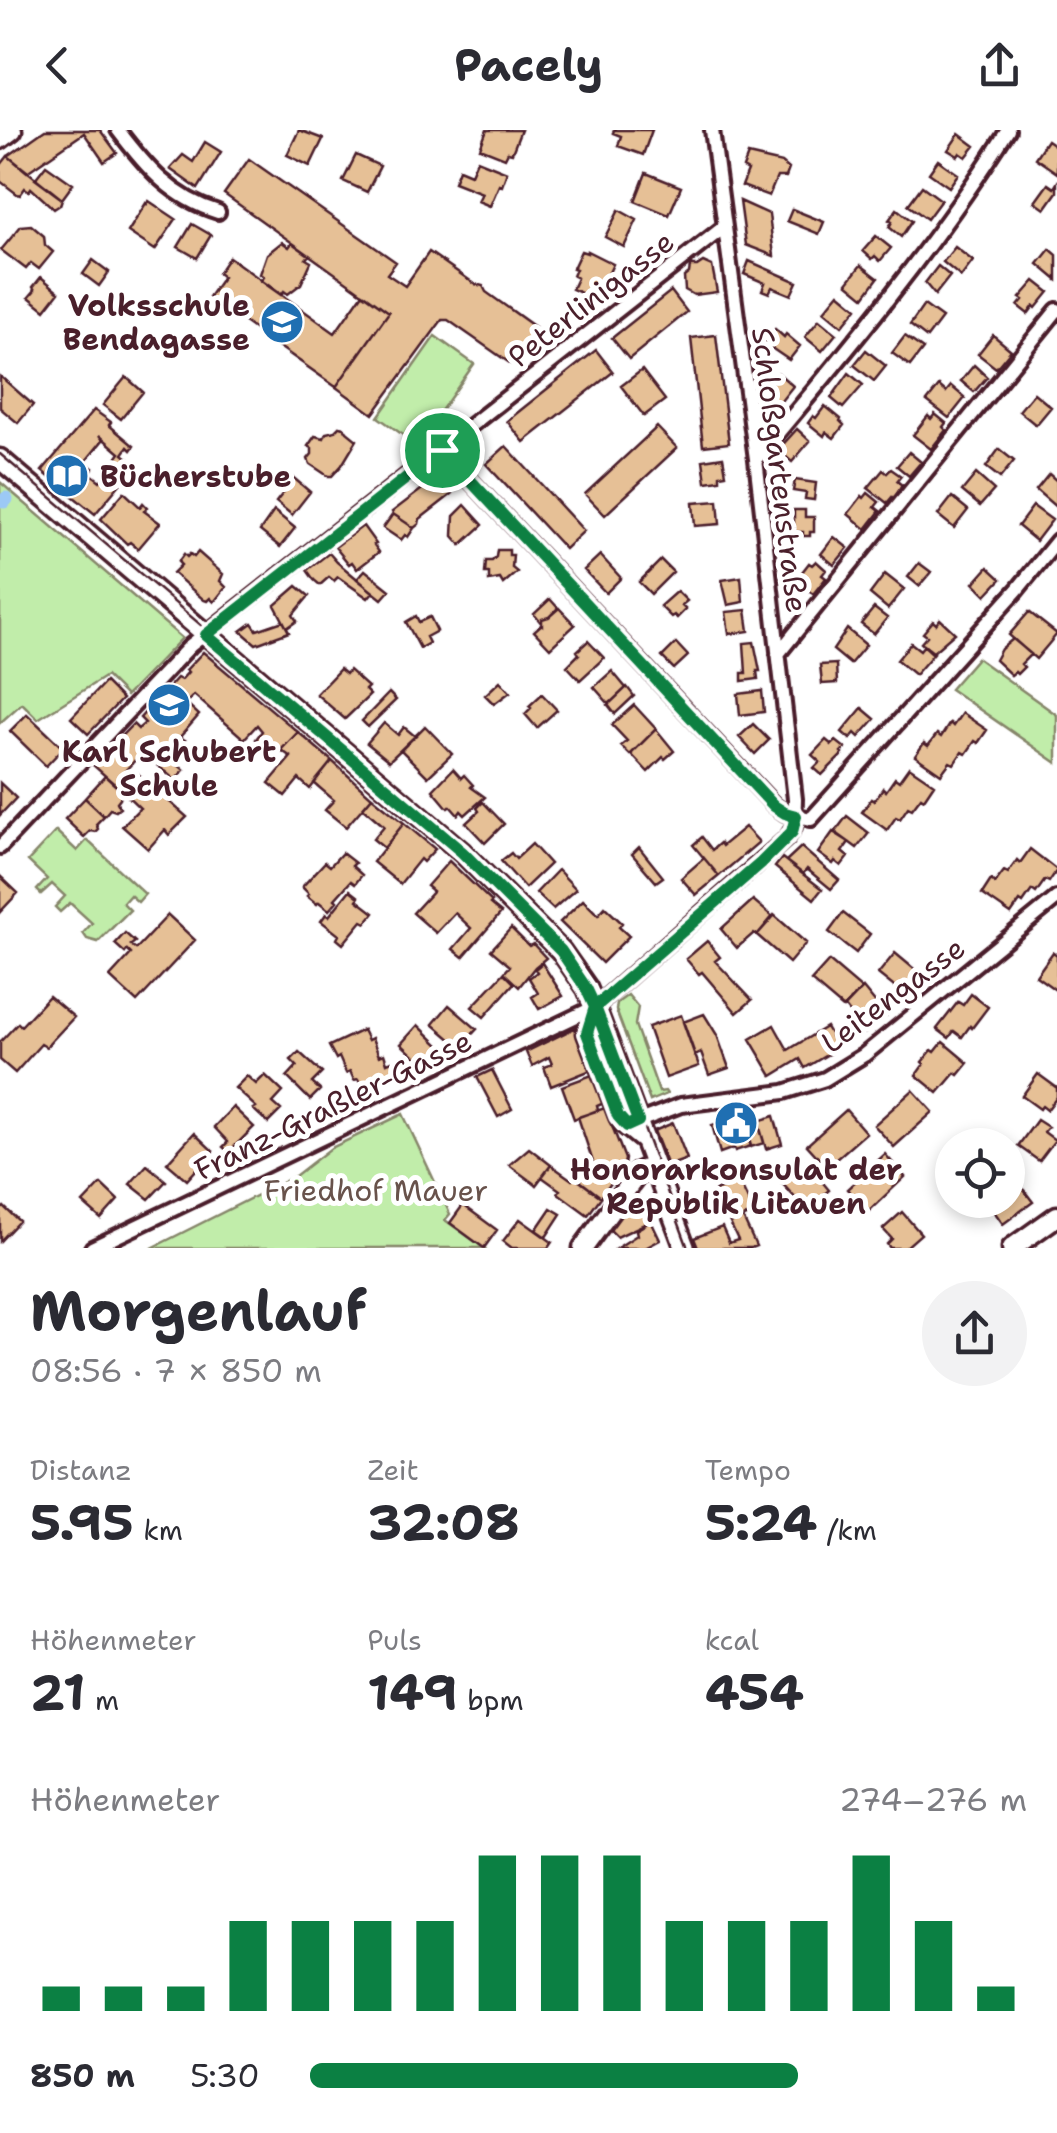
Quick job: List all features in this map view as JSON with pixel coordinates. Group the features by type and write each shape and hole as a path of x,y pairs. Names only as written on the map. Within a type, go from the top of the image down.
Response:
{"main road":[{"path":"0,139 12,130"},
{"path":"0,459 462,852 561,951 595,1007 632,1124 644,1140 685,1248"},
{"path":"582,1248 639,1172 654,1164"},
{"path":"1012,1248 1057,1216"}],"street":[{"path":"118,130 143,164 162,181 202,207 218,212"},
{"name":"Schloßgartenstraße","path":"712,130 756,459 796,816"},
{"path":"756,459 894,290 1008,130"},
{"name":"Peterlinigasse","path":"0,847 191,645 724,227"},
{"path":"778,654 1057,310"},
{"path":"442,450 774,806 811,819 1017,590 1057,540"},
{"name":"Franz-Graßler-Gasse","path":"92,1248 595,1007 761,863 792,832 796,816"},
{"name":"Leitengasse","path":"632,1124 681,1105 784,1092 825,1078 870,1050 1057,898"}],"green space":[{"path":"435,336 474,364 417,445 378,417"},
{"path":"0,482 182,638 126,696 106,676 38,719 22,703 0,723"},
{"path":"977,658 1057,715 1057,763 950,689"},
{"path":"56,831 77,851 87,840 145,894 138,902 130,895 123,903 130,910 98,942 87,939 83,933 92,923 70,903 60,912 55,907 65,896 52,884 41,894 37,890 47,879 28,861"},
{"path":"628,995 638,1007 635,1025 659,1092 667,1094 650,1101 616,1010 617,1003"},
{"name":"Friedhof Mauer","path":"403,1114 450,1214 445,1220 484,1248 152,1248 295,1176 331,1148"}],"building":[{"path":"45,130 100,130 117,153 104,162 84,133 27,172 8,156"},
{"path":"299,130 323,139 310,166 287,155"},
{"path":"487,130 521,130 512,153 508,152 505,158 480,148"},
{"path":"614,130 652,130 643,155 618,146 621,136"},
{"path":"959,134 975,146 966,157 948,150"},
{"path":"1047,140 1057,147 1057,173 1035,158"},
{"path":"205,142 221,152 198,189 170,169 183,155 193,162"},
{"path":"356,155 380,166 367,192 343,181"},
{"path":"748,155 782,163 789,169 786,177 777,177 769,196 742,186 748,171 743,168"},
{"path":"8,156 62,199 60,205 54,209 31,188 25,188 20,195 0,181 0,166"},
{"path":"249,159 396,262 387,274 405,286 429,252 483,286 546,335 511,364 448,320 442,320 373,414 336,387 389,312 224,194"},
{"path":"477,160 507,172 490,206 478,201 482,193 454,182 459,169 471,174"},
{"path":"938,160 958,174 949,187 929,173"},
{"path":"46,165 73,184 62,199 35,179"},
{"path":"646,173 681,187 669,215 635,201"},
{"path":"1057,183 1057,192 1045,209 1035,202 1048,184 1054,188"},
{"path":"922,186 941,200 927,219 908,205"},
{"path":"149,201 176,219 155,250 128,232"},
{"path":"740,201 769,214 774,256 746,245"},
{"path":"792,209 824,222 819,234 787,221"},
{"path":"897,209 912,221 901,237 889,227"},
{"path":"619,210 637,220 624,247 605,237"},
{"path":"192,224 211,235 197,258 178,247"},
{"path":"31,225 44,236 45,245 53,252 39,269 31,263 26,269 1,250 21,226"},
{"path":"876,236 891,248 880,261 863,251"},
{"path":"282,242 289,247 292,243 309,255 306,259 311,262 301,284 281,295 261,281 264,277 260,274 267,254"},
{"path":"955,247 973,261 961,277 943,262"},
{"path":"1050,249 1057,255 1057,280 1038,264"},
{"path":"581,251 613,264 596,300 572,289 577,278 573,268"},
{"name":"Volksschule Bendagasse","path":"229,257 335,333 363,293 389,312 336,387 209,297 223,277 218,273"},
{"path":"93,260 109,272 99,286 83,274"},
{"path":"749,261 797,282 791,295 772,287 769,293 762,290 765,283 744,274"},
{"path":"703,262 712,266 717,292 694,295 685,290 684,277 690,266"},
{"path":"861,265 878,278 864,297 847,283"},
{"path":"938,266 950,276 935,295 925,283"},
{"path":"41,277 59,292 45,310 29,297"},
{"path":"1035,281 1049,292 1028,314 1018,306"},
{"path":"671,291 687,312 629,359 612,338"},
{"path":"839,293 857,308 842,326 824,311"},
{"path":"924,305 942,318 927,338 910,325"},
{"path":"819,320 836,334 822,351 805,337"},
{"path":"775,329 800,346 789,360 764,343"},
{"path":"716,335 729,443 703,446 691,338"},
{"path":"993,335 1011,350 996,368 978,354"},
{"path":"905,336 923,349 910,366 892,353"},
{"path":"596,350 613,372 524,442 507,421"},
{"path":"866,350 886,366 874,381 854,365"},
{"path":"974,365 987,377 974,392 961,381"},
{"path":"642,370 665,400 644,416 621,386"},
{"path":"778,373 793,386 777,406 762,394"},
{"path":"849,373 863,385 843,408 831,398"},
{"path":"0,376 33,405 18,423 0,408"},
{"path":"126,377 143,392 121,419 103,405"},
{"path":"939,386 946,392 951,386 965,398 949,418 927,401"},
{"path":"1034,393 1051,407 1036,425 1019,411"},
{"path":"825,406 844,425 834,438 826,432 824,436 808,423"},
{"path":"94,410 134,446 123,454 136,465 95,514 42,471","holes":["99,435 120,453 100,481 85,462 103,440"]},
{"path":"935,414 946,423 946,430 931,449 913,435 928,416 931,419"},
{"path":"340,426 357,440 342,465 328,476 310,464 312,448 308,446 315,436 324,438"},
{"path":"657,427 677,448 605,515 585,494"},
{"path":"797,429 810,441 792,462 778,450"},
{"path":"506,446 584,531 565,549 486,464"},
{"path":"999,449 1014,461 1000,478 986,467"},
{"path":"909,452 921,462 909,476 897,466"},
{"path":"723,457 726,474 720,475 720,480 706,482 703,460"},
{"path":"891,469 901,476 897,481 902,485 887,503 868,488 883,470 887,473"},
{"path":"289,474 310,492 292,515 276,502 287,488 282,483"},
{"path":"976,474 994,490 980,506 962,491"},
{"path":"1049,474 1057,481 1057,508 1036,490"},
{"path":"438,477 452,494 420,519 419,524 414,528 393,514 392,512"},
{"path":"795,480 816,483 814,500 805,499 806,493 793,491"},
{"path":"124,492 140,507 143,503 147,507 144,511 160,523 138,549 130,542 127,544 101,519"},
{"path":"868,493 879,502 875,507 880,511 866,529 848,514"},
{"path":"952,497 968,510 954,528 938,515"},
{"path":"718,501 720,524 695,526 693,503"},
{"path":"465,505 483,525 461,545 453,536 454,516"},
{"path":"1033,506 1052,520 1036,541 1018,526"},
{"path":"794,510 805,510 805,517 814,517 814,532 810,536 794,532"},
{"path":"274,511 295,528 280,547 260,531"},
{"path":"393,514 414,528 408,537 405,535 401,540 383,528"},
{"path":"363,526 379,552 357,569 335,547"},
{"path":"834,537 848,548 834,565 821,554"},
{"path":"497,550 509,550 509,555 513,555 512,568 517,572 503,584 500,579 489,581 489,573 485,573 486,561 496,557"},
{"path":"198,552 223,574 220,581 226,587 214,602 210,598 204,600 173,573 184,554 194,557"},
{"path":"329,553 373,592 368,598 338,577 334,581 329,577 320,585 314,580 307,570"},
{"path":"600,555 621,578 606,593 584,570"},
{"path":"661,560 673,572 651,594 639,582"},
{"path":"816,561 826,570 822,575 826,578 813,594 795,581 809,563"},
{"path":"919,563 931,572 919,586 908,577"},
{"path":"988,567 1001,579 986,595 974,583"},
{"path":"365,570 390,590 382,599 357,579"},
{"path":"885,574 904,589 888,609 870,594"},
{"path":"741,577 743,602 728,605 722,580"},
{"path":"297,586 309,596 293,615 297,621 287,628 275,605"},
{"path":"677,591 687,601 682,605 686,609 677,618 660,606"},
{"path":"550,599 558,608 542,619 542,624 534,614"},
{"path":"559,608 575,625 550,648 534,631 542,619"},
{"path":"874,608 887,618 874,634 861,624"},
{"path":"746,610 749,631 729,634 726,612"},
{"path":"1029,612 1057,634 1036,659 1009,635"},
{"path":"416,616 419,622 430,617 437,631 426,637 429,643 420,648 406,622"},
{"path":"940,619 955,633 932,653 921,643 927,636 923,633"},
{"path":"283,621 289,632 256,644 241,631 252,623 257,630"},
{"path":"847,629 866,645 850,664 833,650"},
{"path":"1013,639 1031,654 1021,664 1024,667 1011,675 995,660"},
{"path":"588,641 604,658 580,680 567,666"},
{"path":"754,642 758,679 742,681 742,673 746,673 744,643"},
{"path":"676,643 688,656 674,669 662,657"},
{"path":"911,643 920,650 924,645 934,653 915,675 897,660"},
{"name":"Karl Schubert Schule","path":"203,652 298,732 275,756 256,739 262,731 257,725 244,739 194,695 186,703 199,715 180,737 185,740 179,747 175,743 166,753 162,750 148,763 140,755 123,773 130,780 120,789 93,765 133,724 138,729 145,723 140,718 157,699 160,702 177,678 181,680"},
{"path":"836,664 837,683 822,684 820,665"},
{"path":"340,669 346,674 349,670 368,687 365,690 370,695 345,719 316,694"},
{"path":"612,671 626,688 609,704 594,687"},
{"path":"500,681 510,692 494,704 485,695"},
{"path":"105,682 122,699 88,734 71,718"},
{"path":"627,687 634,696 615,714 608,705"},
{"path":"762,691 764,712 740,715 738,694"},
{"path":"389,693 396,700 368,727 362,721"},
{"path":"542,694 557,710 537,728 525,714"},
{"path":"634,705 656,729 630,755 621,746 627,741 612,725"},
{"path":"862,708 875,719 859,737 855,733 850,739 842,732"},
{"path":"962,713 987,730 978,743 975,741 966,754 962,752 941,774 915,756 924,743 928,746 937,734 941,737"},
{"path":"27,714 63,748 46,766 10,731"},
{"path":"384,723 398,735 404,727 415,736 389,761 367,743"},
{"path":"753,724 769,740 755,754 739,737"},
{"path":"425,726 452,754 428,777 401,750"},
{"path":"656,729 674,751 648,772 631,754"},
{"path":"298,732 332,761 310,789 299,779 285,796 269,783 291,757 281,750"},
{"path":"826,740 845,748 822,775 814,768 820,762 812,755"},
{"path":"162,750 184,770 175,780 151,760"},
{"path":"332,761 372,797 346,827 325,810 334,800 314,783"},
{"path":"909,767 934,784 924,799 921,797 912,809 908,807 900,819 896,817 887,830 862,812 883,788 886,791 895,778 899,781"},
{"path":"453,769 485,797 465,815 448,808 433,790"},
{"path":"137,773 187,817 169,835 165,830 148,849 122,826 140,808 120,789"},
{"path":"105,776 124,793 117,802 120,808 110,809 104,816 85,798"},
{"path":"0,783 16,798 0,815"},
{"path":"372,797 404,823 384,848 373,839 384,826 363,808"},
{"path":"85,798 104,816 96,824 98,829 84,837 65,819"},
{"path":"483,802 504,824 485,843 466,823"},
{"path":"847,816 869,833 857,848 835,832"},
{"path":"404,823 435,849 423,862 420,859 400,884 373,862"},
{"path":"745,827 759,842 719,876 693,845 702,837 712,850"},
{"path":"833,832 849,842 842,852 848,857 841,866 818,853"},
{"path":"532,844 550,864 525,888 501,861 511,853 516,859"},
{"path":"639,847 663,877 656,882 632,854"},
{"path":"801,847 839,880 831,889 807,869 803,874 786,861"},
{"path":"1030,849 1057,870 1036,893 1032,890 1023,903 1020,901 1011,914 982,894 991,880 995,883 1004,871 1008,873"},
{"path":"342,853 362,875 355,884 351,881 329,910 307,896 302,887 325,862 330,866"},
{"path":"704,858 719,876 696,895 681,878"},
{"path":"782,858 822,889 814,899 775,867"},
{"path":"449,861 501,913 463,957 453,949 471,928 455,913 436,933 413,913 433,891 427,886"},
{"path":"558,870 576,889 553,909 536,893"},
{"path":"0,876 18,893 0,912"},
{"path":"350,890 374,913 343,944 337,939 339,935 321,921"},
{"path":"583,900 598,915 605,907 629,936 602,963 560,922"},
{"path":"753,900 773,917 757,935 754,933 737,948 721,929"},
{"path":"843,913 870,934 856,953 829,932"},
{"path":"168,915 195,940 137,1002 110,977 131,954 115,944 125,933 135,942 131,945 136,949"},
{"path":"774,915 806,943 789,963 757,935"},
{"path":"511,928 546,958 519,987 504,973 510,966 491,950"},
{"path":"707,941 720,957 715,961 752,1000 737,1013 686,959"},
{"path":"1053,952 1057,955 1057,991 1036,976"},
{"path":"895,953 919,973 908,987 903,984 898,990 878,974"},
{"path":"829,961 862,989 843,1008 811,981"},
{"path":"542,963 563,996 539,1009 532,997 538,993 529,978"},
{"path":"504,973 514,983 484,1017 472,1007"},
{"path":"863,988 886,1016 865,1033 845,1007"},
{"path":"971,994 988,1007 962,1037 954,1031 949,1038 937,1029 958,1002 963,1005"},
{"path":"49,996 74,1017 46,1047 41,1044 15,1073 0,1060 0,1042"},
{"path":"449,1005 477,1029 460,1047 433,1024"},
{"path":"704,1014 729,1068 709,1075 701,1053 695,1056 683,1022"},
{"path":"681,1015 699,1066 666,1078 648,1027"},
{"path":"418,1025 441,1047 424,1065 401,1044"},
{"path":"774,1025 788,1050 826,1027 838,1048 805,1068 800,1059 772,1076 750,1039"},
{"path":"575,1028 591,1070 551,1086 544,1067 552,1064 549,1057 532,1066 526,1052"},
{"path":"363,1030 368,1040 372,1038 379,1056 384,1054 387,1063 392,1061 398,1075 365,1093 329,1046"},
{"path":"943,1042 968,1063 938,1093 916,1075 922,1062"},
{"path":"299,1052 322,1073 312,1083 320,1090 310,1100 287,1077 297,1066 291,1060"},
{"path":"492,1070 512,1109 498,1117 477,1077"},
{"path":"1038,1074 1057,1088 1057,1097 1047,1110 1022,1096"},
{"path":"265,1075 283,1092 273,1103 281,1110 268,1123 235,1088 247,1076 256,1084"},
{"path":"592,1075 604,1103 597,1106 598,1110 574,1119 562,1086"},
{"path":"913,1090 933,1112 894,1147 874,1125"},
{"path":"233,1107 254,1127 229,1152 223,1147 228,1142 214,1127"},
{"path":"605,1108 625,1159 601,1197 580,1181 593,1162 578,1117"},
{"path":"846,1110 866,1133 827,1167 807,1145"},
{"path":"756,1115 764,1143 751,1147 743,1119"},
{"path":"742,1116 751,1146 735,1151 726,1121"},
{"path":"774,1116 782,1144 766,1149 758,1121"},
{"path":"1037,1120 1048,1127 1044,1132 1055,1140 1039,1161 1025,1151 1025,1136"},
{"path":"726,1121 734,1148 720,1153 712,1125"},
{"path":"673,1123 687,1159 668,1166 654,1131"},
{"path":"194,1133 213,1151 187,1180 167,1163"},
{"path":"529,1148 551,1165 536,1185 509,1165"},
{"path":"885,1154 905,1177 868,1212 847,1189"},
{"path":"805,1161 829,1190 806,1210 781,1182"},
{"path":"147,1165 166,1181 149,1199 130,1184"},
{"path":"551,1165 601,1197 588,1215 542,1177"},
{"path":"739,1181 754,1213 730,1223 715,1191"},
{"path":"101,1184 118,1200 101,1219 83,1203"},
{"path":"1025,1191 1033,1202 1025,1208"},
{"path":"636,1194 651,1221 617,1237 609,1229"},
{"path":"463,1205 497,1230 484,1248 450,1223"},
{"path":"4,1207 19,1221 0,1241 0,1210"},
{"path":"551,1208 561,1214 546,1237 536,1230"},
{"path":"902,1212 921,1234 905,1248 890,1248 887,1244 892,1239 883,1229"},
{"path":"743,1218 756,1246 698,1248 694,1238 722,1227 729,1243 738,1240 730,1223"},
{"path":"520,1219 552,1242 548,1248 512,1248 503,1241"},
{"path":"651,1221 660,1240 645,1248 617,1248 637,1235 636,1230"}],"tram line":[{"path":"0,454 464,849 564,948 598,1004 688,1248"}],"place":[{"name":"Volksschule Bendagasse","path":"282,322"},
{"name":"Bücherstube","path":"67,476"},
{"name":"Karl Schubert Schule","path":"169,705"},
{"name":"Honorarkonsulat der Republik Litauen","path":"736,1123"}],"route":[{"path":"442,450 206,635 462,852 561,951 595,1007 587,1033 618,1116 627,1126 638,1121 595,1007 761,863 792,832 796,816 774,806 442,450"}]}
